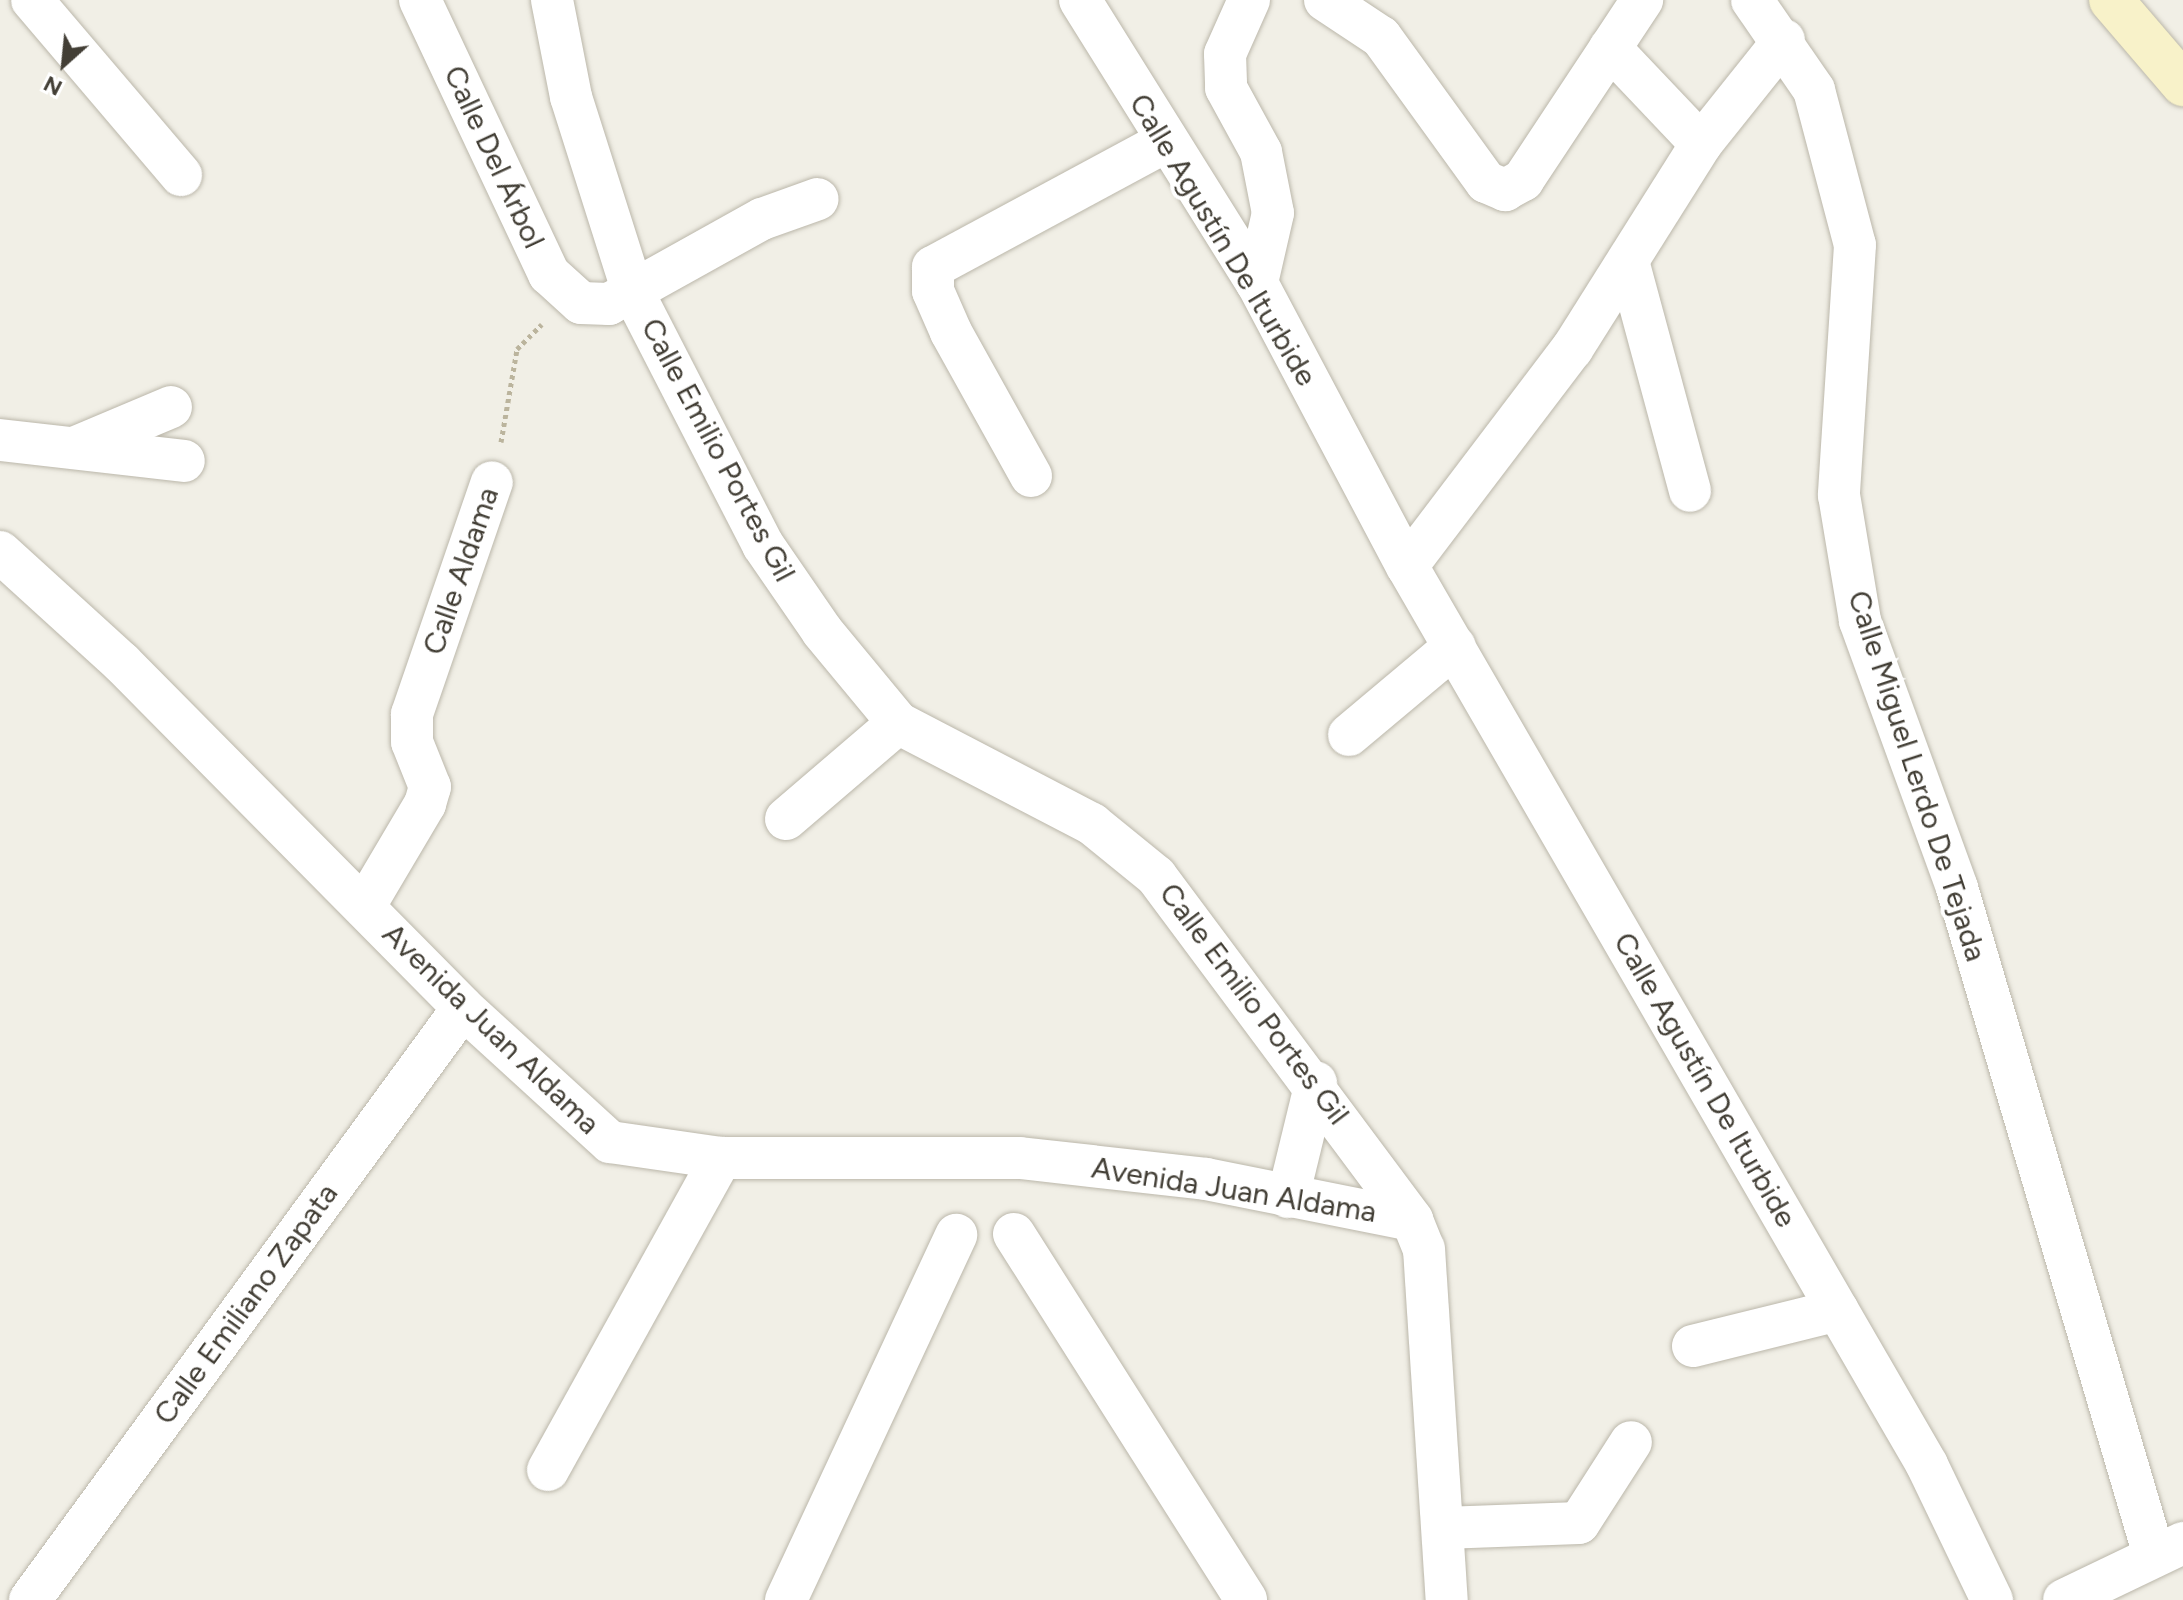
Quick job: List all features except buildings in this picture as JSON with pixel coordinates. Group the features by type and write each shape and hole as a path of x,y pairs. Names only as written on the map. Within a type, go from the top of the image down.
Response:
{"main road":[{"path":"2111,0 2183,84"}],"street":[{"path":"32,0 181,175"},
{"name":"Calle Del Árbol","path":"420,0 549,274 581,303"},
{"name":"Calle Emilio Portes Gil","path":"552,0 571,97 633,292 763,545 859,683 898,723 1125,846 1189,911 1316,1082 1412,1220 1424,1249 1447,1600"},
{"name":"Calle Agustín De Iturbide","path":"1080,0 1163,143 1257,283 1407,566 1927,1465 1992,1600"},
{"path":"1249,0 1225,54 1226,77 1261,152 1273,213 1257,283"},
{"path":"1325,0 1381,37 1486,182 1505,190 1523,180 1642,0"},
{"name":"Calle Miguel Lerdo De Tejada","path":"1752,0 1784,40 1814,90 1855,245 1839,495 1860,621 1957,888 2168,1549"},
{"path":"1407,566 1572,349 1701,144 1784,40"},
{"path":"1610,48 1701,144"},
{"path":"1031,476 951,332 933,291 933,267 1163,143"},
{"path":"581,303 599,307 633,292 762,219 818,199"},
{"path":"1628,261 1690,491"},
{"path":"72,449 171,407"},
{"path":"0,440 184,461"},
{"name":"Calle Aldama","path":"364,907 425,804 430,787 412,742 412,714 492,482"},
{"name":"Avenida Juan Aldama","path":"0,552 121,662 463,1008 610,1142 721,1158 1020,1158 1206,1179 1412,1220"},
{"path":"1349,735 1455,646"},
{"path":"786,819 898,723"},
{"name":"Calle Emiliano Zapata","path":"30,1600 463,1008"},
{"path":"1288,1197 1316,1082"},
{"path":"548,1470 721,1158"},
{"path":"1014,1234 1246,1600"},
{"path":"786,1600 956,1235"},
{"path":"1693,1346 1838,1310"},
{"path":"1443,1528 1579,1523 1631,1442"},
{"path":"2064,1600 2168,1549"}],"path":[{"name":"Calle Aldama","path":"492,482 517,349 545,321 581,303"}]}
